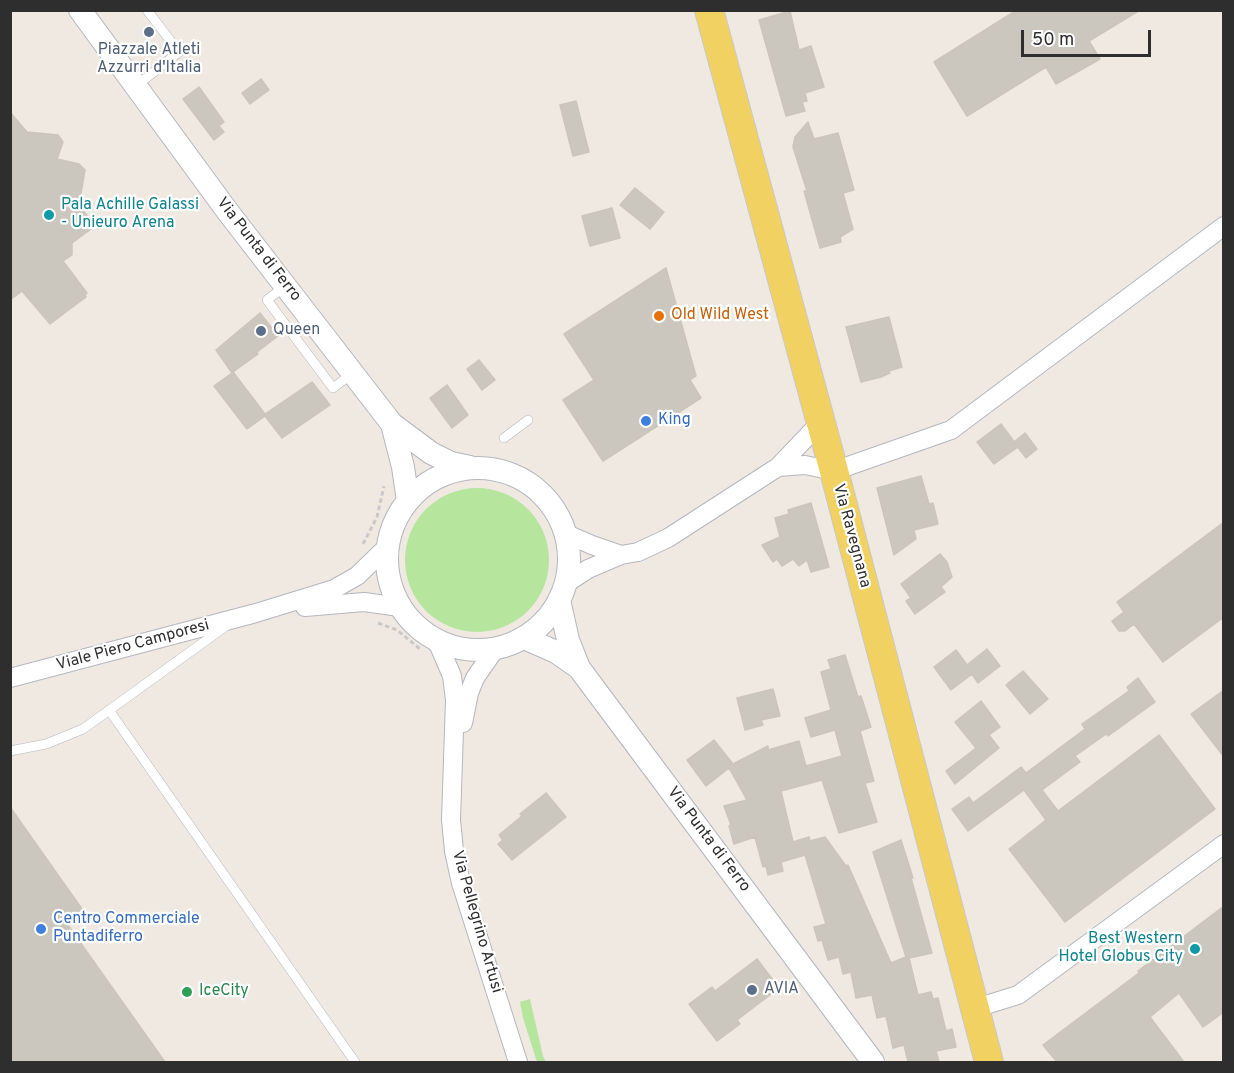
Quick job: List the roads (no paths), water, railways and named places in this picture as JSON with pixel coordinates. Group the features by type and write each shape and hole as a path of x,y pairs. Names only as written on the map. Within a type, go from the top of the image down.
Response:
{"main road":[{"name":"Via Ravegnana","path":"709,10 834,471 989,1062"}],"street":[{"name":"Via Punta di Ferro","path":"80,10 228,212 392,424 403,466 408,501"},
{"path":"778,467 805,465 834,471 951,430 1224,226"},
{"path":"431,649 478,651 495,649 524,638 543,623 562,592 588,569 621,555 638,552 668,538 778,467 820,423"},
{"path":"392,424 431,453 451,463 497,470 517,477 531,485 552,506 568,547 568,564 562,592 568,640 579,668"},
{"path":"454,778 455,700 452,676 431,649 421,630 409,620 400,607 388,578 388,546 395,521 408,501 424,486 443,475 474,468"},
{"path":"564,533 621,555"},
{"name":"Viale Piero Camporesi","path":"10,678 236,619 334,589 357,576 388,546"},
{"name":"Viale Piero Camporesi","path":"256,613 335,603 364,602 400,607"},
{"name":"Via Punta di Ferro","path":"524,638 556,652 579,668 873,1062"},
{"path":"454,778 469,693 482,666 495,649"},
{"name":"Via Pellegrino Artusi","path":"454,778 451,819 454,852 461,883 518,1062"},
{"path":"975,1008 1018,995 1224,844"}],"lane":[{"path":"136,86 179,52 147,10"},
{"path":"504,438 528,420"},
{"path":"10,751 46,744 83,729 236,619"},
{"path":"109,710 355,1062"}],"place":[{"name":"Piazzale Atleti Azzurri d'Italia","path":"149,32"},
{"name":"Pala Achille Galassi - Unieuro Arena","path":"49,215"},
{"name":"Old Wild West","path":"659,316"},
{"name":"Queen","path":"261,331"},
{"name":"King","path":"646,421"},
{"name":"Centro Commerciale Puntadiferro","path":"41,929"},
{"name":"Best Western Hotel Globus City","path":"1195,949"},
{"name":"AVIA","path":"752,990"},
{"name":"IceCity","path":"187,992"}]}
